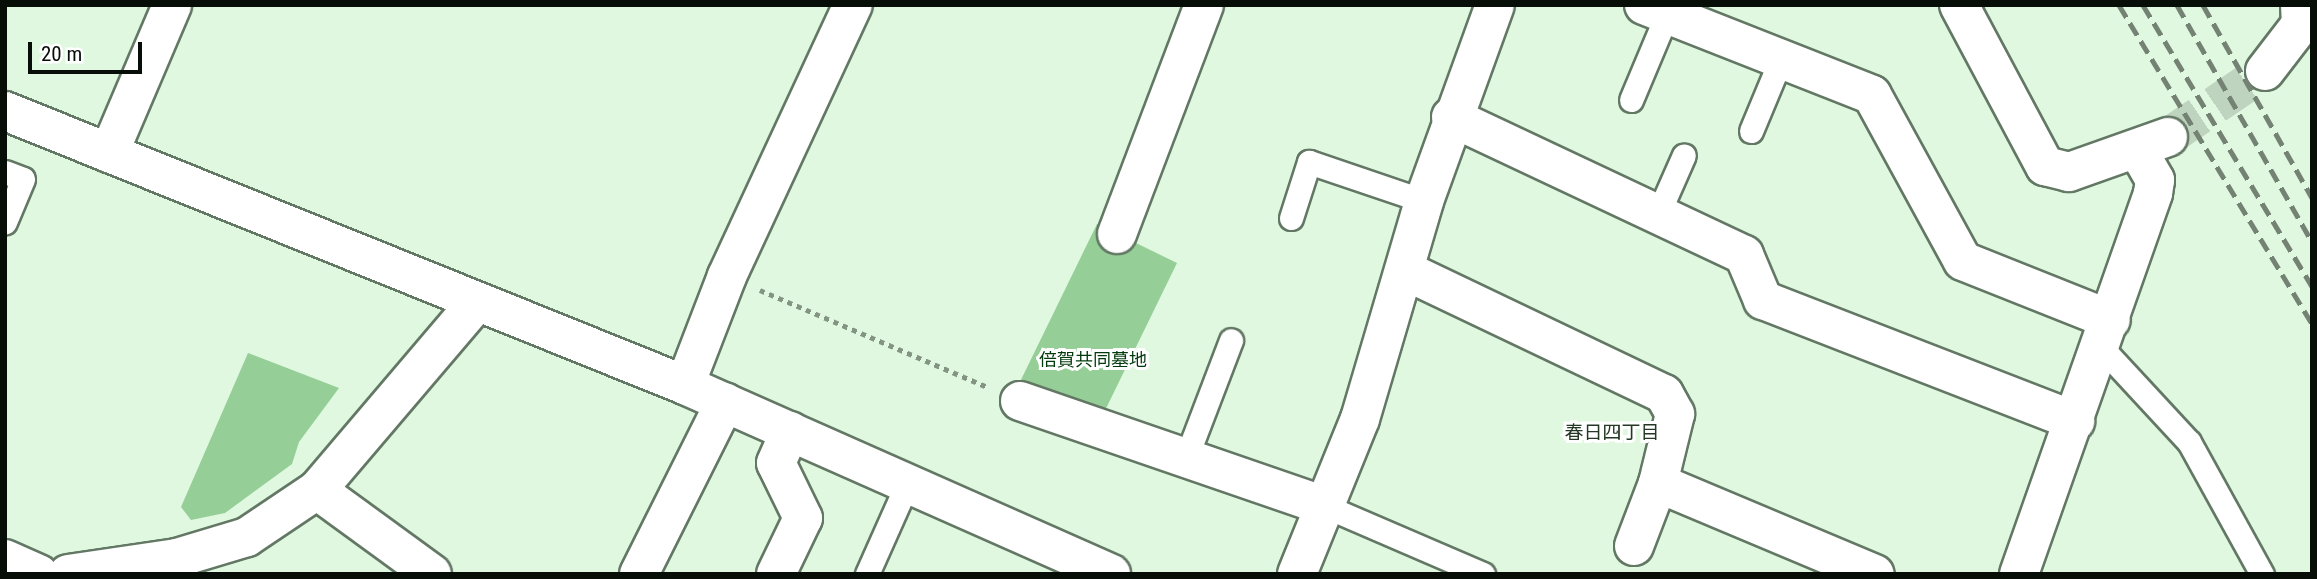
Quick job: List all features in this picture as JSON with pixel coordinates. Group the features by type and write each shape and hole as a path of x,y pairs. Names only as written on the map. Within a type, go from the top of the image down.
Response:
{"street":[{"path":"108,153 172,5"},
{"path":"685,385 727,276 853,5"},
{"path":"1116,234 1204,5"},
{"path":"1297,574 1360,419 1451,117 1495,5"},
{"path":"1959,5 2045,166 2069,172 2153,144 2153,194 2106,334 2019,574"},
{"path":"1661,8 1872,95 1963,261 2106,334"},
{"path":"2265,71 2304,18"},
{"path":"5,111 685,385 1111,574"},
{"path":"1451,117 1744,255 1763,300 2075,421"},
{"path":"1406,271 1664,394 1675,414 1658,483 1634,546"},
{"path":"83,573 177,558 247,537 317,490 477,302"},
{"path":"1020,401 1325,506"},
{"path":"639,574 724,402"},
{"path":"776,574 803,518 776,463 790,431"},
{"path":"1658,483 1875,574"},
{"path":"317,490 432,574"},
{"path":"5,559 39,574"}],"lane":[{"path":"1631,100 1661,8"},
{"path":"1751,131 1781,59"},
{"path":"1658,214 1684,155"},
{"path":"1291,219 1309,162 1424,201"},
{"path":"5,172 23,179 5,222"},
{"path":"2106,334 2189,442 2262,574"},
{"path":"1186,458 1231,340"},
{"path":"867,574 907,484"},
{"path":"1325,506 1483,574"}],"path":[{"path":"727,276 1020,401"}],"green space":[{"name":"倍賀共同墓地","path":"1097,224 1177,263 1097,427 1017,388"},
{"path":"248,353 339,388 299,442 292,464 225,513 191,520 181,507"}],"tunnel":[{"path":"2168,137 2265,71"}],"railway":[{"path":"2119,5 2312,324"},
{"path":"2143,5 2312,286"},
{"path":"2177,5 2312,242"},
{"path":"2203,5 2312,198"}],"district":[{"name":"春日四丁目","path":"1612,433"}]}
